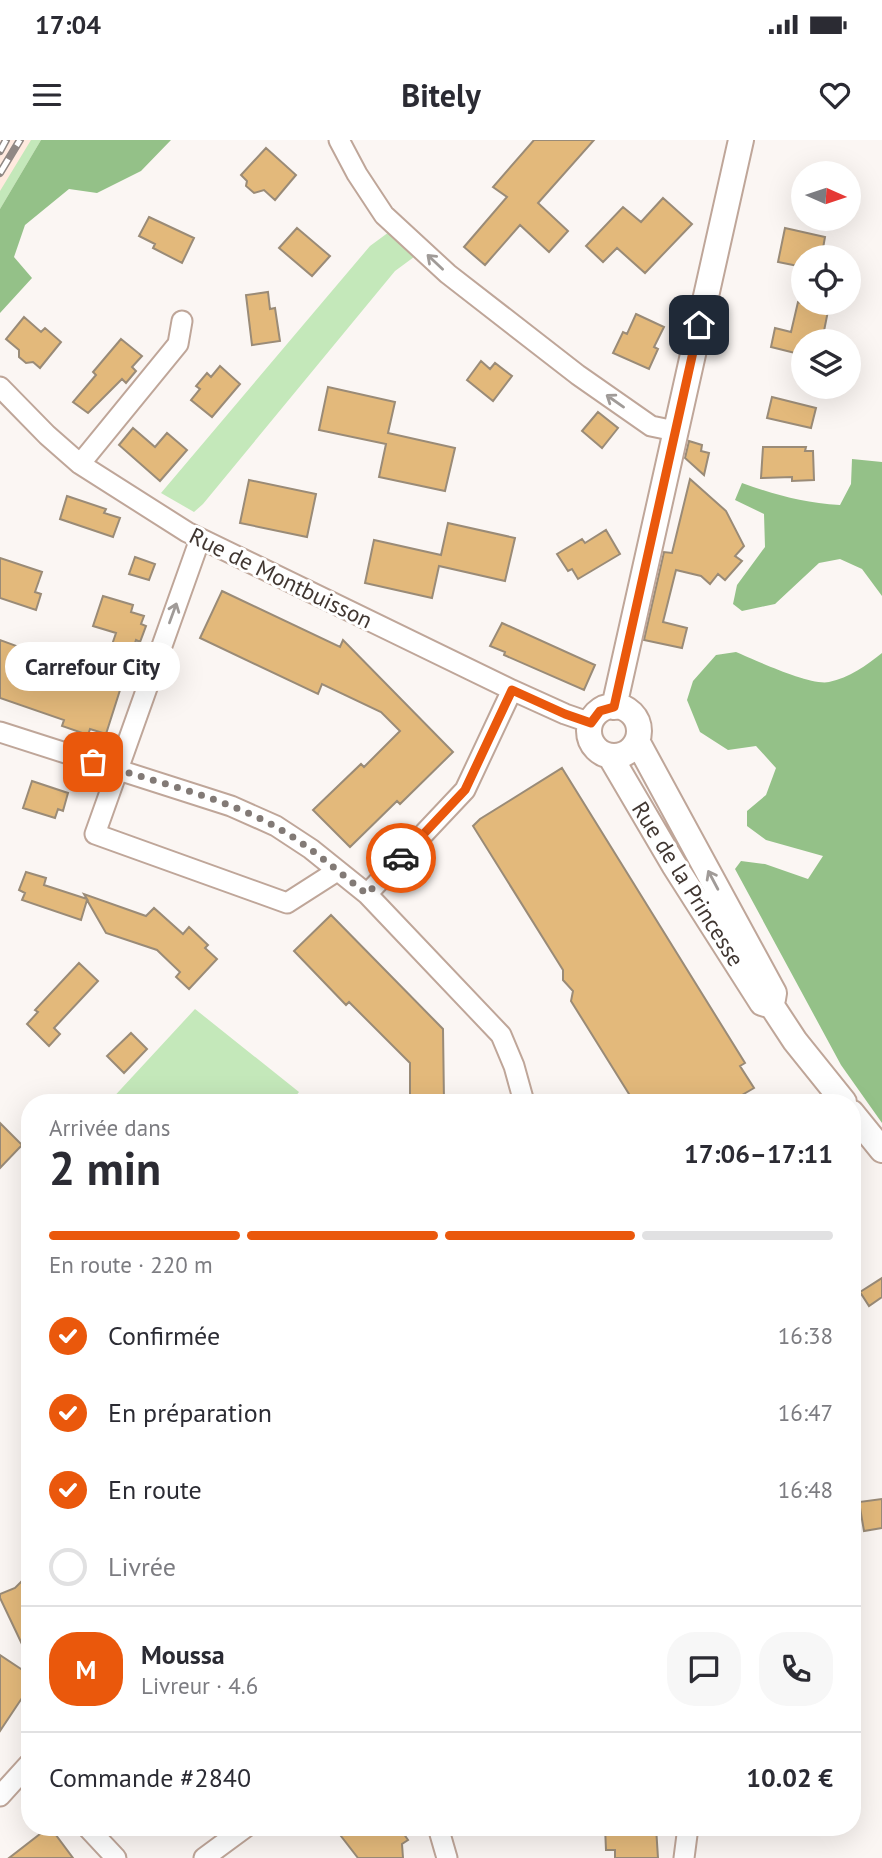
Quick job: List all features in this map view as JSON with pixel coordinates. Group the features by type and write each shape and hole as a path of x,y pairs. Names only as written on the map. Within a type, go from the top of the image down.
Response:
{"street":[{"path":"340,140 384,215 448,274 578,375 651,426 675,431"},
{"path":"614,707 741,140"},
{"path":"80,464 178,344 183,321"},
{"name":"Rue de Montbuisson","path":"0,387 80,464 200,539 512,690 591,723"},
{"path":"200,539 95,834 287,903 337,871"},
{"path":"367,894 465,790 512,690"},
{"path":"614,707 622,708 635,717 639,733 637,741 629,751 610,756 597,750 593,744 590,737 591,723 600,711 614,707"},
{"path":"0,732 231,806 276,826 311,849 367,894 501,1035 522,1094"},
{"name":"Rue de la Princesse","path":"637,741 774,993 772,1006"},
{"name":"Rue de la Princesse","path":"610,756 762,1003 772,1006 795,1041 838,1094"},
{"path":"655,832 680,819"},
{"path":"861,1124 882,1150"},
{"path":"0,1796 21,1772"},
{"path":"95,1836 116,1858"},
{"path":"204,1858 234,1836"},
{"path":"441,1836 447,1858"},
{"path":"684,1858 687,1836"}],"shaded area":[{"path":"0,140 41,140 0,209"}],"green space":[{"path":"31,140 41,140 0,209 0,191"},
{"path":"41,140 171,140 141,171 97,193 69,189 25,225 14,257 32,278 0,313 0,209"},
{"path":"389,232 414,257 395,271 203,504 194,512 161,493 370,246"},
{"path":"852,459 882,462 882,596 862,569 840,559 819,563 775,604 742,611 733,604 737,585 765,547 764,514 735,500 742,483 790,498 840,505 851,484"},
{"path":"736,652 782,672 820,682 829,682 851,674 882,653 882,1123 841,1065 735,869 741,861 765,864 808,879 823,856 766,840 747,826 747,811 766,795 776,768 756,746 728,750 700,732 687,700 693,681 716,655"},
{"path":"195,1009 299,1092 297,1094 116,1094"}],"building":[{"path":"534,140 594,140 538,203 568,231 549,252 520,225 485,265 464,247 507,197 493,187"},
{"path":"266,148 296,175 275,200 264,190 254,193 246,186 247,181 241,175"},
{"path":"663,198 692,224 645,273 617,248 603,262 586,246 623,207 641,222"},
{"path":"149,217 194,238 182,263 153,248 155,244 139,236"},
{"path":"297,228 330,256 312,276 279,248"},
{"path":"785,228 825,237 824,245 791,245 791,265 778,262"},
{"path":"268,292 270,309 275,308 280,341 252,345 246,295"},
{"path":"636,314 664,327 654,347 658,349 649,369 613,353 623,332 627,334"},
{"path":"795,315 827,315 824,329 792,329"},
{"path":"24,317 41,332 45,328 61,342 40,368 33,362 26,363 19,357 19,350 6,339"},
{"path":"775,328 791,332 791,352 771,347"},
{"path":"121,339 142,356 132,367 136,371 126,383 122,379 88,413 73,402 96,375 93,372"},
{"path":"481,361 490,369 495,363 512,376 493,401 467,380"},
{"path":"220,366 240,384 212,417 191,400 200,389 196,386 207,373 211,377"},
{"path":"328,387 395,402 388,433 455,448 445,491 379,477 386,444 319,430"},
{"path":"772,397 816,408 811,428 767,418"},
{"path":"598,412 618,428 602,448 582,431"},
{"path":"133,428 155,447 167,433 187,450 160,481 119,445"},
{"path":"689,441 702,445 701,451 709,453 704,475 685,458"},
{"path":"763,447 806,447 805,451 813,451 814,480 792,481 792,477 761,478"},
{"path":"690,479 726,511 744,546 735,556 742,561 725,580 718,574 710,584 701,576 676,570 663,622 687,628 682,648 644,640 664,552 672,553"},
{"path":"249,480 316,494 307,537 240,523"},
{"path":"67,496 106,509 104,513 120,518 113,537 60,519"},
{"path":"448,523 515,538 505,581 439,566 432,598 365,583 374,540 441,555"},
{"path":"606,530 620,554 578,579 572,569 568,571 557,554 582,539 585,543"},
{"path":"135,557 155,564 149,580 129,574"},
{"path":"0,558 42,572 35,592 41,594 36,610 0,598"},
{"path":"222,591 340,647 343,640 453,752 400,804 397,801 350,847 313,810 361,764 364,767 400,731 381,712 322,684 318,694 200,638"},
{"path":"103,596 133,605 131,612 144,616 141,624 146,626 140,642 136,640 106,734 90,729 88,735 62,726 64,720 0,698 0,640 102,674 116,633 93,626"},
{"path":"502,623 595,665 584,690 504,655 505,652 490,646"},
{"path":"562,768 745,1063 740,1066 754,1088 744,1094 629,1094 571,1001 573,991 563,980 563,970 473,826"},
{"path":"32,781 68,793 63,811 58,809 55,818 23,808"},
{"path":"26,872 46,878 44,885 87,899 84,894 146,916 154,908 183,934 189,927 208,945 205,948 217,959 189,989 176,977 180,972 157,950 106,933 87,900 81,920 22,900 25,893 19,890"},
{"path":"331,915 443,1029 444,1094 410,1094 410,1063 349,1002 346,1005 294,951"},
{"path":"79,963 98,981 54,1028 60,1034 49,1046 27,1024 38,1012 35,1010"},
{"path":"131,1033 147,1049 124,1073 107,1056"},
{"path":"0,1123 21,1146 0,1168"},
{"path":"882,1278 882,1297 869,1306 861,1291"},
{"path":"882,1499 882,1528 864,1531 861,1502"},
{"path":"21,1582 21,1642 0,1598 0,1594 15,1588"},
{"path":"0,1655 21,1669 21,1700 0,1731"},
{"path":"37,1836 57,1836 73,1858 9,1858"},
{"path":"341,1836 405,1836 408,1840 402,1844 403,1858 358,1858"},
{"path":"605,1836 657,1836 658,1858 615,1858 615,1850 606,1850"}],"railway":[{"path":"0,151 6,140"},
{"path":"0,173 20,140"}],"way so far":[{"path":"93,762 231,806 276,826 311,849 367,894 401,858"}],"place":[{"name":"Carrefour City","path":"93,762"}],"route":[{"path":"401,858 465,790 512,690 591,723 600,711 614,707 699,325"}]}
